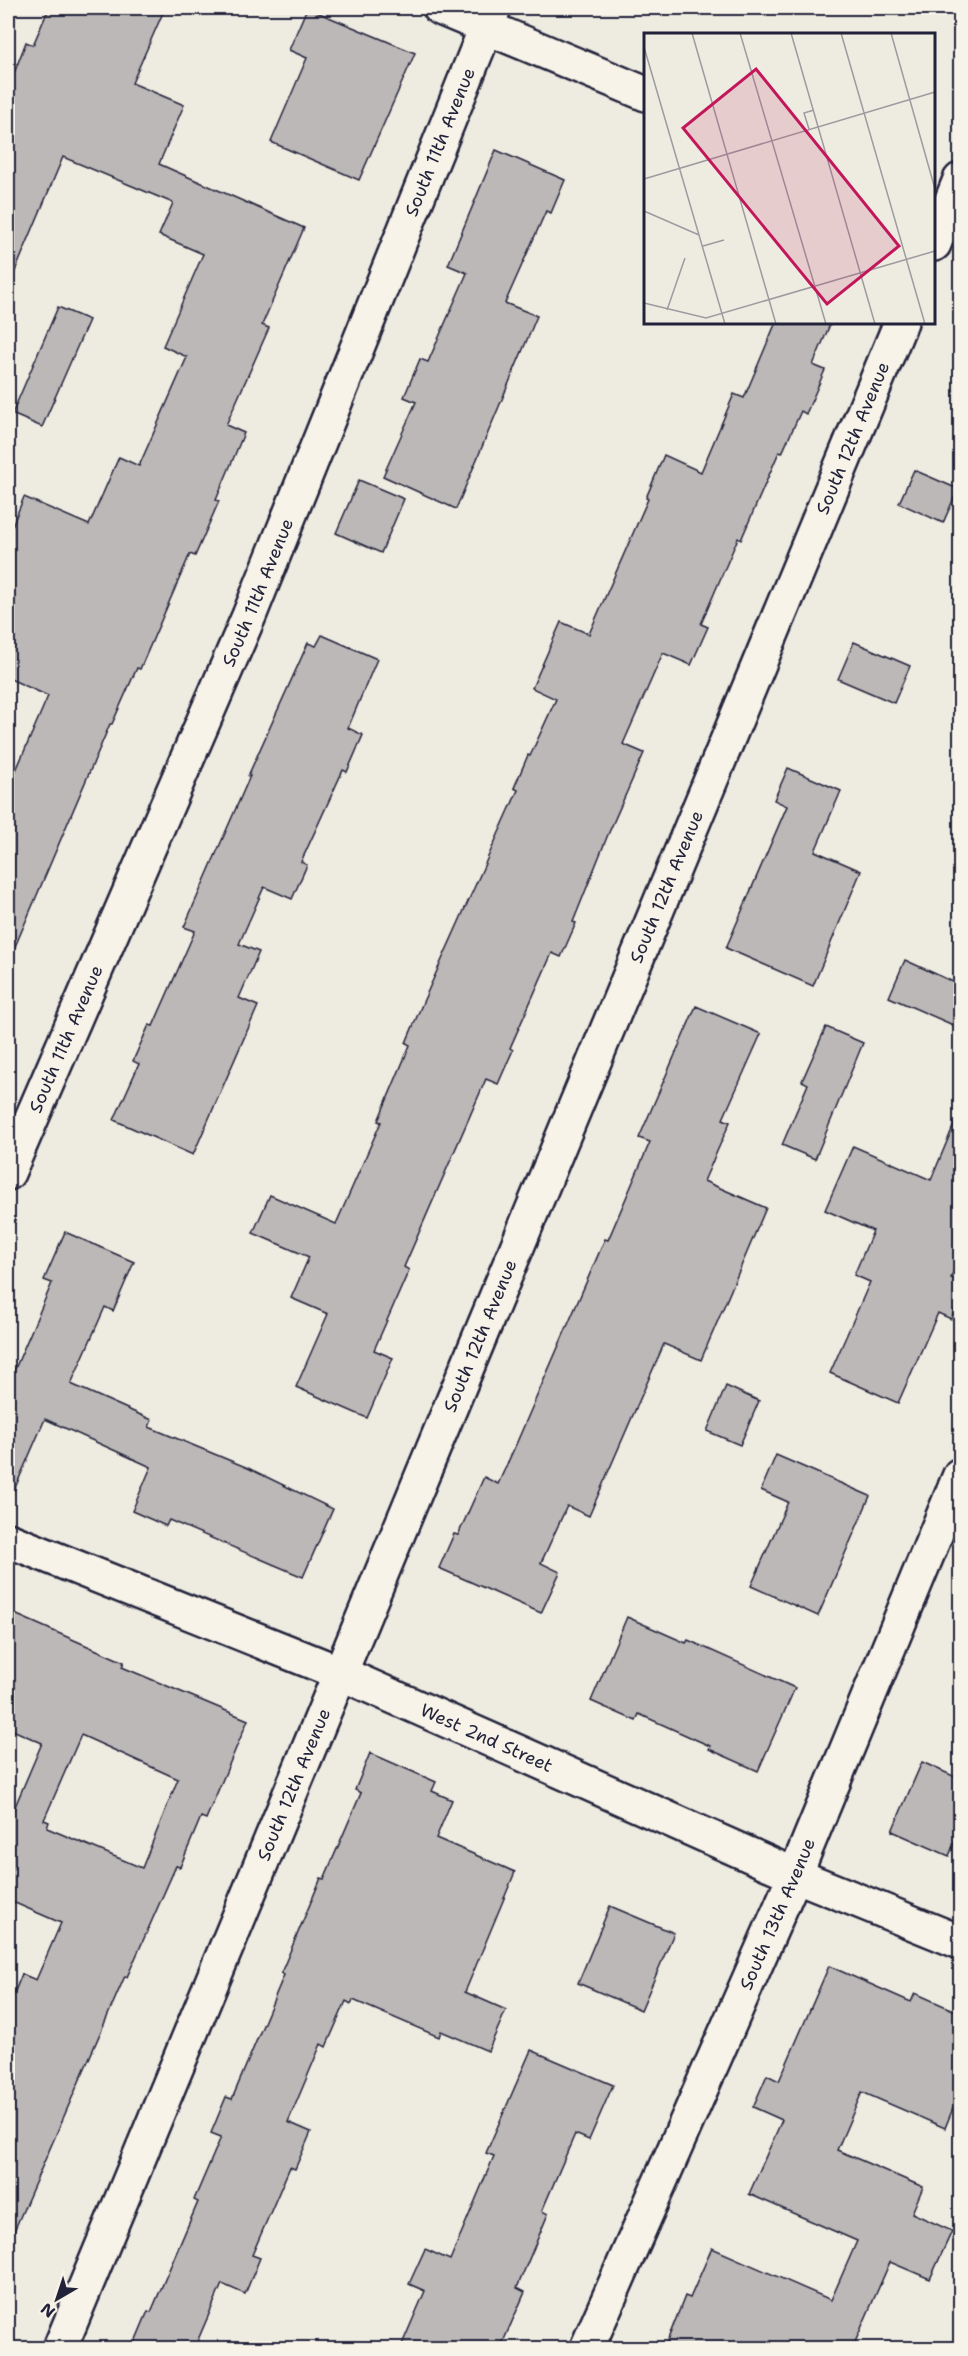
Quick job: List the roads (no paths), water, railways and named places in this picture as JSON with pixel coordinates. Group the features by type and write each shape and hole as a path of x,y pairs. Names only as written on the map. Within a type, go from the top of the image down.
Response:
{"street":[{"path":"440,8 490,17 644,94"},
{"name":"South 11th Avenue","path":"8,1173 249,616 490,17"},
{"path":"943,227 960,180"},
{"name":"South 12th Avenue","path":"60,2349 900,324"},
{"name":"South 13th Avenue","path":"587,2349 795,1875 960,1475"},
{"name":"West 2nd Street","path":"8,1540 340,1673 795,1875 960,1942"}]}
